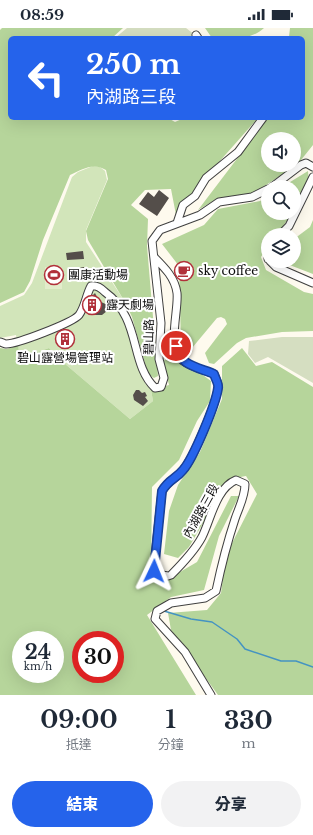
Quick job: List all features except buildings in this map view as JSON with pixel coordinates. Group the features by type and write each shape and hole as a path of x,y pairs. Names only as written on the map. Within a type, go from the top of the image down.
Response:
{"street":[{"path":"177,223 183,205 195,196 206,178 238,152 262,120"},
{"path":"282,180 302,165 306,164 313,167"},
{"path":"287,228 313,177"},
{"name":"碧山路","path":"0,342 5,344 36,335 72,321 80,313 91,286 94,286 113,298 126,315 144,370 151,384 155,388 161,387 164,378 159,359 161,323 152,241 155,234 177,223 200,215 219,202 252,197 261,192"},
{"name":"內湖路三段","path":"154,257 169,272 177,293 174,337 177,355 182,361 214,374 219,387 213,408 198,442 183,470 167,482 162,491 154,566 156,574 171,575 202,538 217,502 230,483 236,480 245,484 245,494 235,520 222,563 216,591 205,598 171,603 157,611 155,620 185,652 211,695"},
{"path":"278,268 313,283"}],"green space":[{"path":"2,28 123,28 114,36 8,36 8,120 172,120 175,122 180,120 256,120 203,180 176,215 171,189 145,190 131,205 148,219 147,246 158,376 154,378 148,374 132,317 126,304 88,240 86,231 108,179 106,170 92,166 70,175 43,240 30,281 24,292 0,303 0,30"},
{"path":"127,28 186,28 196,36 117,36"},
{"path":"205,28 264,28 249,36 211,36"},
{"path":"290,28 313,28 313,145 301,160 301,132 261,132 261,172 286,172 274,180 261,180 261,188 249,196 218,198 198,210 266,120 305,120 305,36 289,36"},
{"path":"93,166 100,167 105,171 107,180 86,230 86,242 123,299 139,364 145,383 151,390 153,401 130,419 64,363 49,348 20,358 16,335 0,338 0,306 24,295 32,283 72,177 78,172"},
{"path":"308,171 309,182 301,196 301,180 293,180"},
{"path":"260,201 261,220 287,220 282,228 261,228 261,268 265,268 266,270 304,292 313,294 313,331 282,332 246,338 237,343 214,364 209,363 205,353 227,324 225,319 221,317 217,318 187,354 181,345 179,266 162,244 204,225 218,209"},
{"path":"313,220 313,274 297,268 301,268 301,234 310,227"},
{"name":"團康活動場","path":"45,267 62,267 62,289 45,289"},
{"path":"282,337 313,337 313,383 268,357 255,363 248,354 249,341"},
{"path":"18,345 20,358 49,348 64,363 130,419 153,401 151,390 169,385 163,361 171,357 196,370 211,381 210,401 197,421 179,460 152,487 151,572 168,579 197,562 231,496 239,496 219,536 204,590 171,597 147,615 196,695 0,695 0,348 7,349"},
{"path":"242,348 256,366 272,362 313,387 313,695 218,695 171,630 168,613 207,610 221,593 226,555 257,494 246,476 229,479 189,547 178,558 164,554 169,511 178,485 200,452 222,399 222,366"}],"waterway":[{"path":"164,611 191,619 212,622 237,639 245,649 281,661 296,661 313,667"}],"place":[{"name":"sky coffee","path":"184,271"},
{"name":"團康活動場","path":"54,275"},
{"name":"露天劇場","path":"92,305"},
{"name":"碧山露營場管理站","path":"65,339"}],"route":[{"path":"154,571 155,544 162,491 167,482 183,470 198,442 213,408 219,387 214,374 182,361 177,355 176,346"}]}
